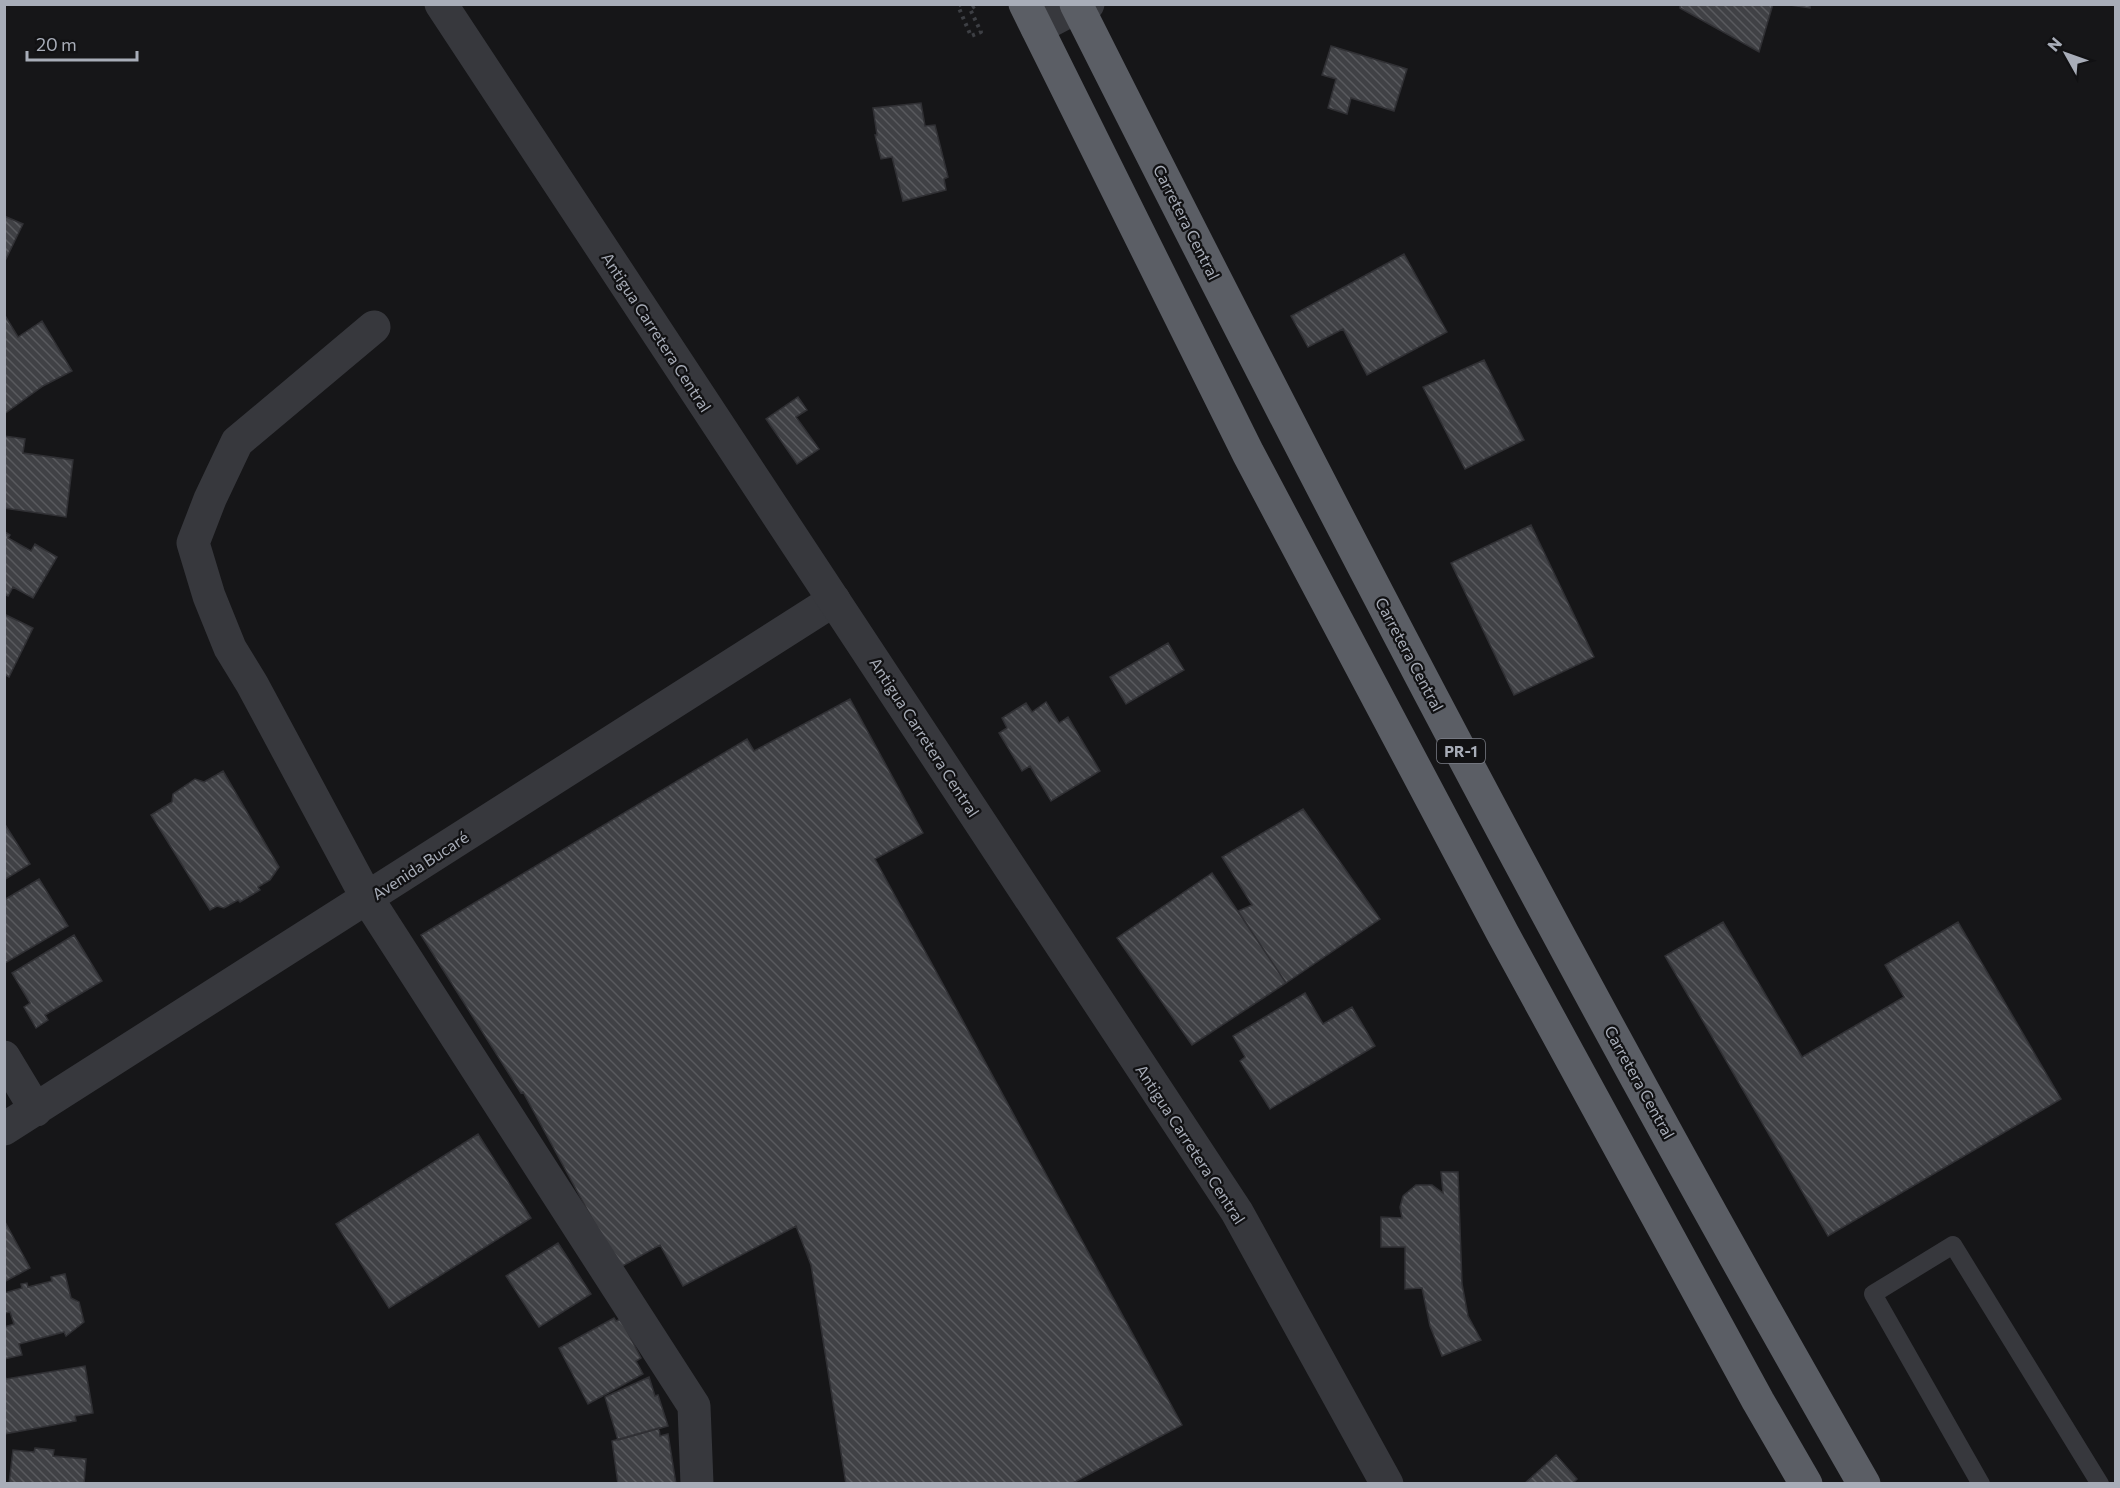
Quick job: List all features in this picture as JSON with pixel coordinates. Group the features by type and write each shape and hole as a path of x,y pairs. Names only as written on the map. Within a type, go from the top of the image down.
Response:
{"highway":[{"name":"Carretera Central","path":"1080,6 1292,428 1543,907 1864,1484"},
{"name":"PR-1","path":"1031,16 1248,453 1509,945 1758,1401 1806,1484"}],"street":[{"name":"Antigua Carretera Central","path":"441,4 1237,1212 1387,1484"},
{"path":"1031,16 1080,6"},
{"path":"374,327 237,442 210,499 193,543 209,596 230,648 252,684 367,898 694,1406 698,1484"},
{"name":"Avenida Bucaré","path":"4,1129 834,600"},
{"path":"4,1057 36,1110"}],"lane":[{"path":"1981,1484 1873,1294 1953,1245 2100,1484"},
{"path":"2107,1484 2115,1479"}],"path":[{"path":"959,5 971,36 981,32 970,9 978,4"}],"building":[{"path":"1680,4 1773,4 1759,52 1680,8"},
{"path":"1783,4 1810,4 1810,8"},
{"path":"1331,46 1407,69 1394,111 1351,98 1347,114 1328,108 1336,79 1322,75"},
{"path":"921,103 925,126 935,125 948,177 944,179 946,190 903,201 892,157 881,159 875,135 877,135 873,108"},
{"path":"4,216 23,224 4,263"},
{"path":"1404,254 1447,332 1367,375 1343,329 1308,347 1291,316"},
{"path":"4,314 18,337 42,321 72,371 43,386 4,414"},
{"path":"1484,360 1524,440 1465,469 1423,387"},
{"path":"798,397 807,410 796,417 819,449 797,464 766,419"},
{"path":"4,436 25,439 23,453 73,460 66,517 4,508"},
{"path":"1531,525 1594,657 1514,695 1451,563"},
{"path":"5,532 10,535 8,538 31,551 35,544 57,557 33,598 13,587 8,596 4,594"},
{"path":"4,614 33,628 9,677 4,674"},
{"path":"1168,643 1184,670 1126,704 1110,677"},
{"path":"850,699 923,833 875,859 1182,1425 1071,1484 846,1484 811,1265 796,1226 683,1286 660,1245 619,1268 523,1092 521,1093 421,935 747,739 754,751"},
{"path":"1046,702 1059,723 1068,717 1100,771 1051,801 1030,766 1022,771 999,733 1007,728 1002,718 1026,703 1032,712"},
{"path":"223,771 279,867 270,880 258,887 260,890 240,902 238,900 224,908 217,906 210,910 151,815 172,802 173,794 195,779 204,782"},
{"path":"1303,809 1380,919 1286,983 1238,911 1252,905 1222,857"},
{"path":"4,823 30,864 4,880"},
{"path":"1212,873 1286,983 1192,1045 1117,938"},
{"path":"39,879 68,926 5,963 4,900"},
{"path":"1723,922 1802,1057 1904,997 1885,965 1958,922 2061,1099 1828,1236 1665,956"},
{"path":"74,935 102,981 45,1015 48,1020 36,1028 24,1007 30,1003 12,973"},
{"path":"1305,993 1323,1024 1352,1007 1375,1046 1270,1109 1240,1061 1245,1057 1233,1036"},
{"path":"478,1134 531,1218 389,1308 336,1224"},
{"path":"1441,1172 1458,1172 1462,1284 1468,1316 1481,1340 1442,1356 1430,1326 1422,1288 1405,1289 1405,1247 1381,1247 1381,1217 1402,1218 1400,1207 1403,1196 1416,1185 1432,1185 1443,1193"},
{"path":"4,1220 30,1268 4,1282"},
{"path":"558,1243 591,1294 539,1327 506,1276"},
{"path":"65,1274 71,1298 79,1302 84,1322 66,1336 64,1332 19,1344 22,1355 4,1359 4,1327 14,1324 10,1312 4,1313 4,1293 22,1288 21,1284 27,1283 28,1287 52,1281 51,1277"},
{"path":"614,1318 616,1321 621,1319 641,1358 636,1361 643,1374 588,1404 559,1348"},
{"path":"85,1366 93,1413 75,1416 76,1421 4,1434 4,1372 6,1379"},
{"path":"649,1377 655,1396 658,1395 668,1426 618,1440 605,1397"},
{"path":"659,1428 660,1436 668,1434 676,1484 618,1484 612,1441"},
{"path":"35,1448 54,1450 53,1456 86,1459 84,1484 9,1484 13,1450 34,1452"},
{"path":"1556,1455 1577,1479 1572,1484 1524,1484"}]}
